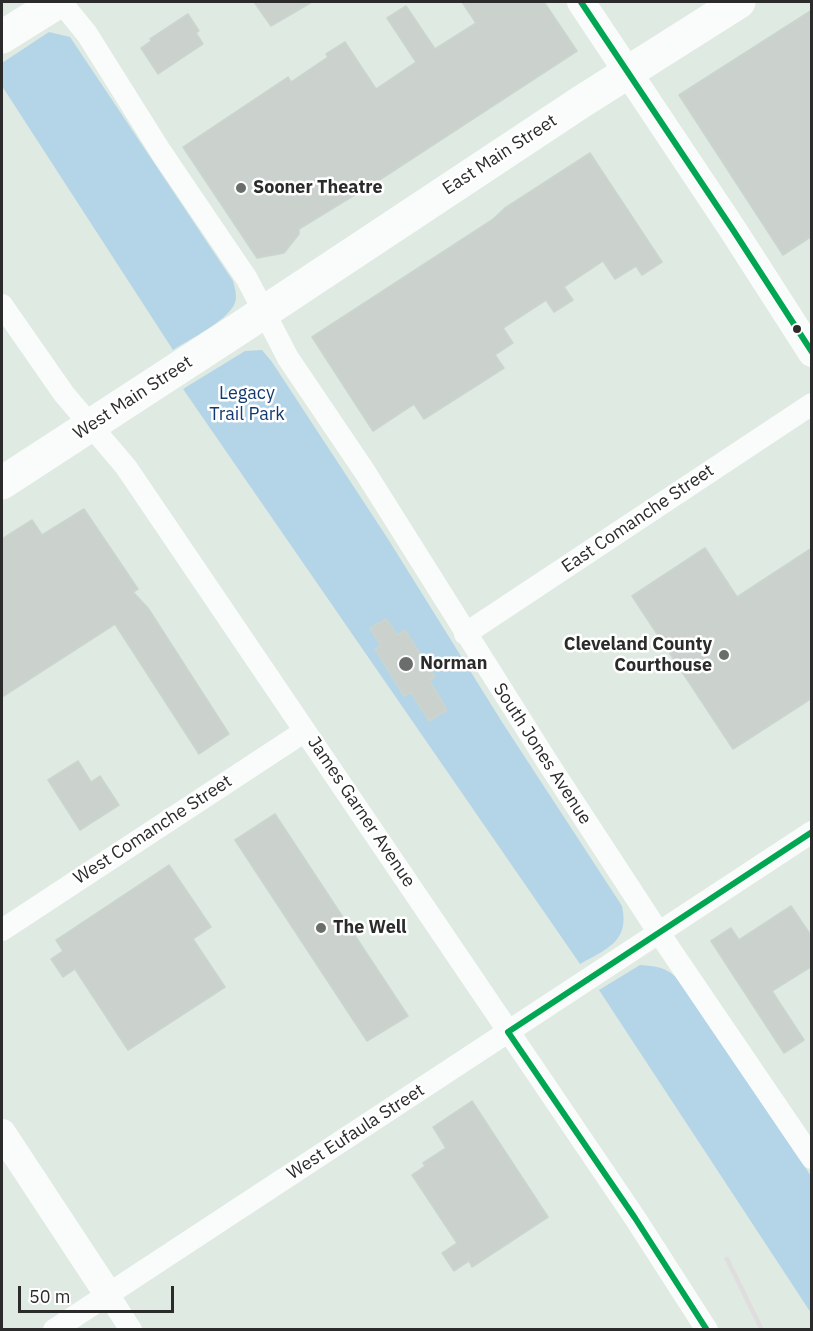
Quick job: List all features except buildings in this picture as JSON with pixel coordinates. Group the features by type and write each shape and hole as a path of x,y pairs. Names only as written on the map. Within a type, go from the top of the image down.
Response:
{"main road":[{"path":"2,37 60,2"},
{"name":"East Main Street","path":"264,312 627,72 739,2"},
{"name":"West Main Street","path":"2,483 264,312"}],"street":[{"name":"South Jones Avenue","path":"60,2 87,34 161,152 247,279 282,348 365,472 465,634 659,933 812,1158"},
{"path":"581,2 733,230 812,354"},
{"name":"James Garner Avenue","path":"2,304 64,394 126,467 708,1329"},
{"name":"East Comanche Street","path":"465,634 812,404"},
{"name":"West Comanche Street","path":"2,930 306,731"},
{"name":"West Eufaula Street","path":"54,1329 812,832"},
{"path":"2,1133 131,1329"}],"green space":[{"name":"Legacy Trail Park","path":"49,32 70,37 233,281 236,299 223,318 173,350 2,86 2,63"},
{"name":"Legacy Trail Park","path":"262,350 388,539 502,722 622,906 624,918 622,928 614,943 580,964 183,389 245,351"},
{"path":"640,965 660,968 677,978 811,1176 811,1313 599,990"}],"railway":[{"path":"727,1259 762,1330"}],"transit line":[{"path":"581,2 812,352"},
{"path":"707,1330 635,1218 508,1032 812,832"}],"place":[{"name":"Sooner Theatre","path":"241,188"},
{"name":"Cleveland County Courthouse","path":"724,655"},
{"name":"Norman","path":"406,664"},
{"name":"The Well","path":"321,928"}]}
